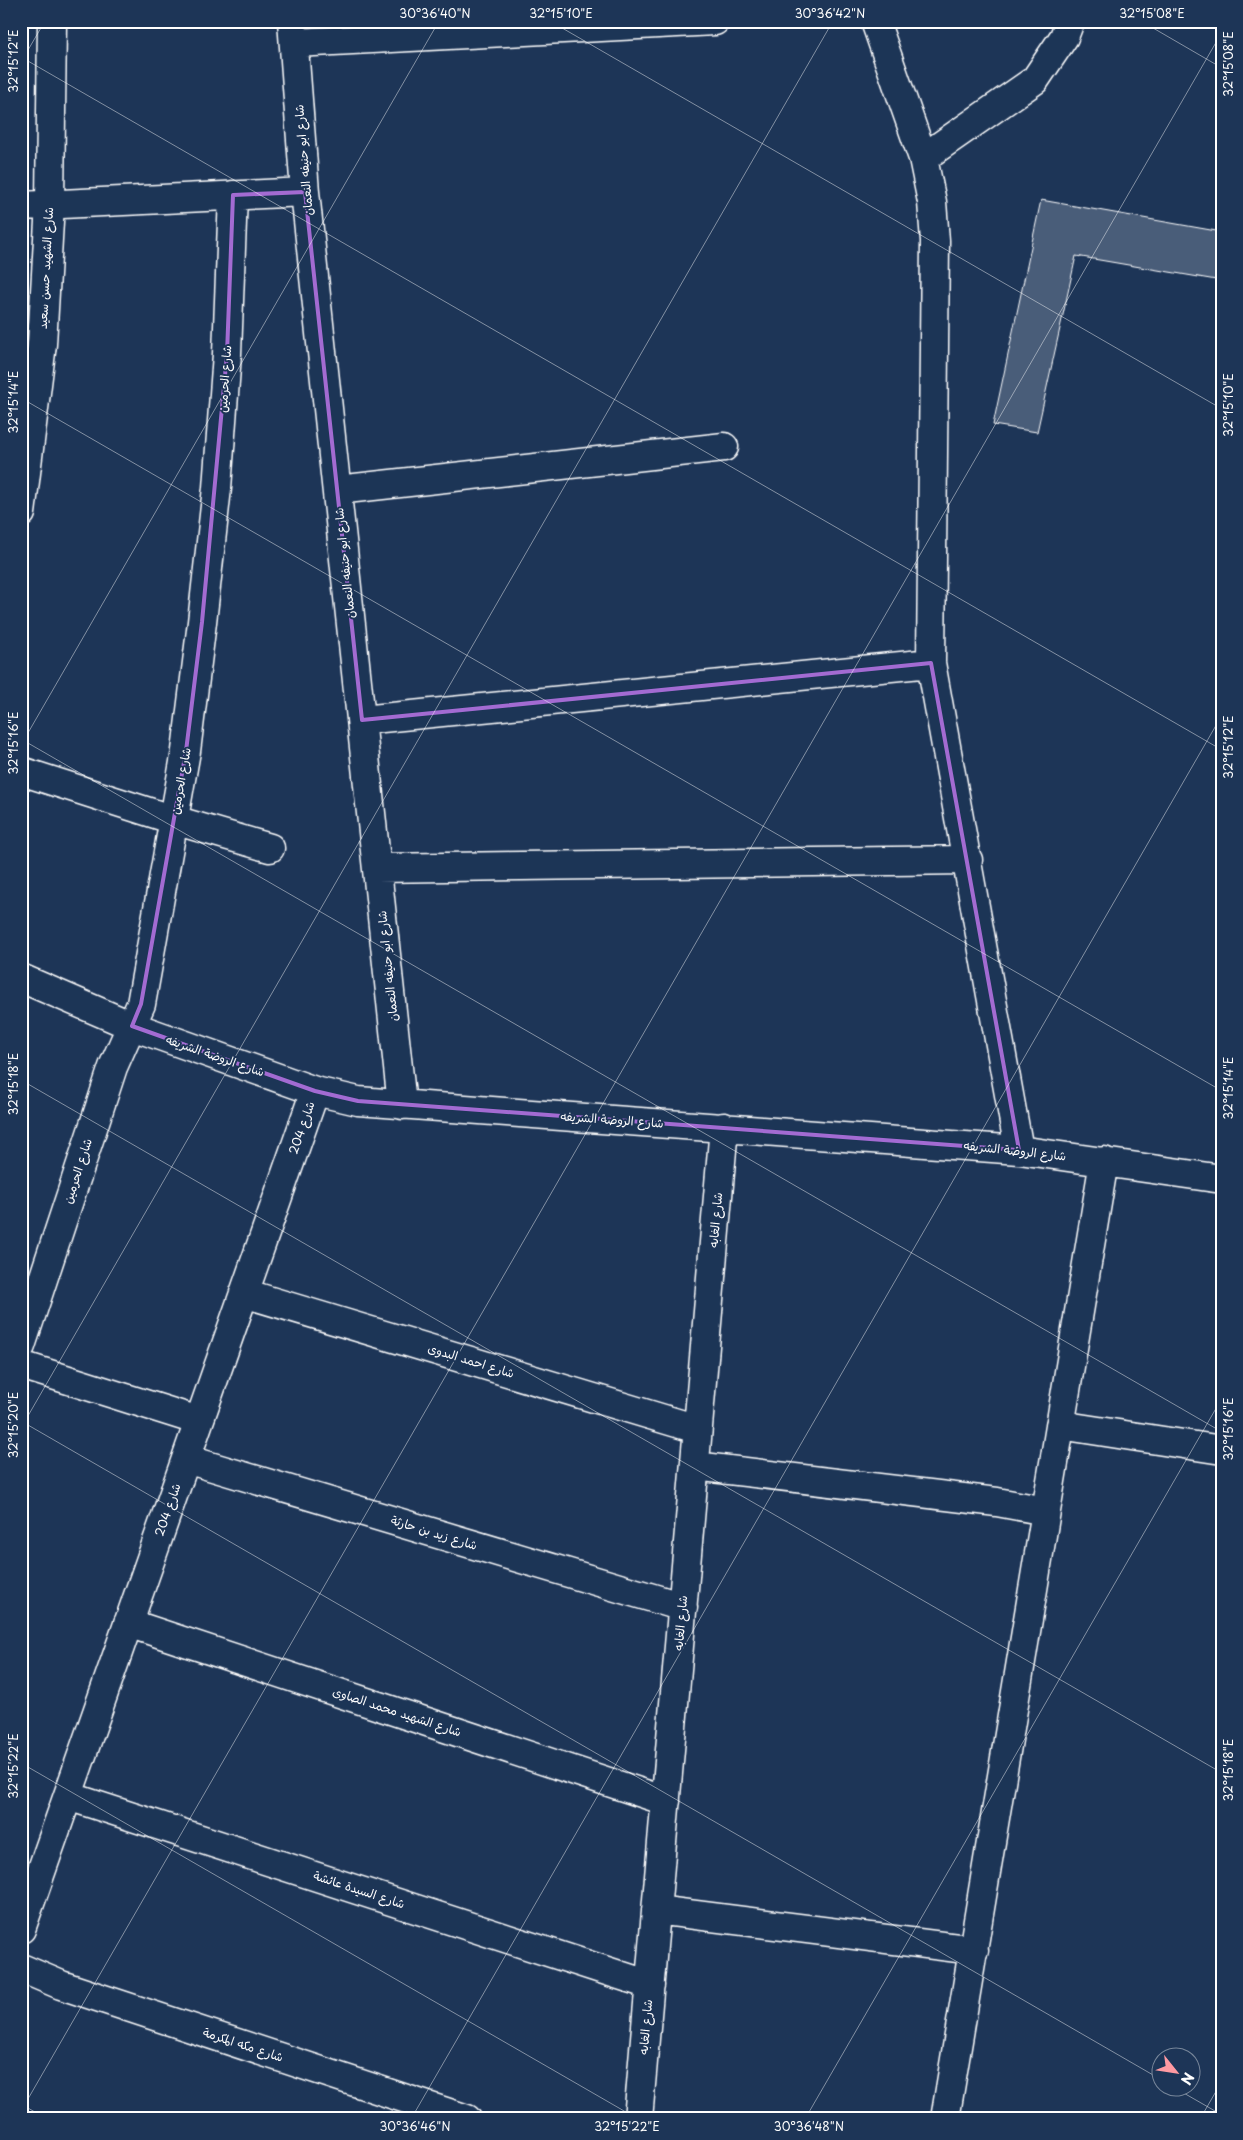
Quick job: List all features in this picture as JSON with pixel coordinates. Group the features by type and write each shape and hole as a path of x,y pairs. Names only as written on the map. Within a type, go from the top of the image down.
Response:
{"street":[{"name":"شارع الشهيد حسن سعيد","path":"21,513 42,344 50,204 52,21"},
{"path":"293,32 715,21"},
{"path":"875,21 923,158 932,202 935,240 931,663 1019,1150"},
{"path":"923,158 1035,80 1064,37 1070,21"},
{"name":"شارع ابو حنيفه النعمان","path":"293,32 306,192 402,1105"},
{"path":"21,206 306,192"},
{"name":"شارع الحرمين","path":"21,1346 112,1067 142,1004 186,751 217,488 227,354 233,196"},
{"path":"337,490 724,447"},
{"path":"362,720 931,663"},
{"path":"21,771 174,820 270,848"},
{"path":"377,868 968,860"},
{"name":"شارع الروضة الشريفه","path":"21,978 132,1026 315,1091 358,1101 1019,1150 1222,1179"},
{"name":"شارع 204","path":"21,1929 315,1091"},
{"name":"شارع الغابه","path":"638,2119 724,1127"},
{"path":"946,2119 1104,1161"},
{"name":"شارع احمد البدوى","path":"244,1293 697,1429"},
{"path":"21,1365 199,1421"},
{"path":"1060,1425 1222,1450"},
{"name":"شارع زيد بن حارثة","path":"186,1459 682,1607"},
{"path":"695,1466 996,1502 1046,1511"},
{"name":"شارع الشهيد محمد الصاوى","path":"128,1623 666,1801"},
{"name":"شارع السيدة عائشة","path":"68,1796 650,1985"},
{"path":"656,1910 974,1950"},
{"name":"شارع مكه المكرمة","path":"21,1968 61,1985 467,2119"}],"highlighted area":[{"path":"305,192 362,720 931,663 1019,1150 358,1101 315,1091 132,1026 141,1004 186,751 202,622 227,354 233,195"}],"building":[{"path":"1041,200 1222,232 1222,281 1076,256 1037,432 993,425"}]}
